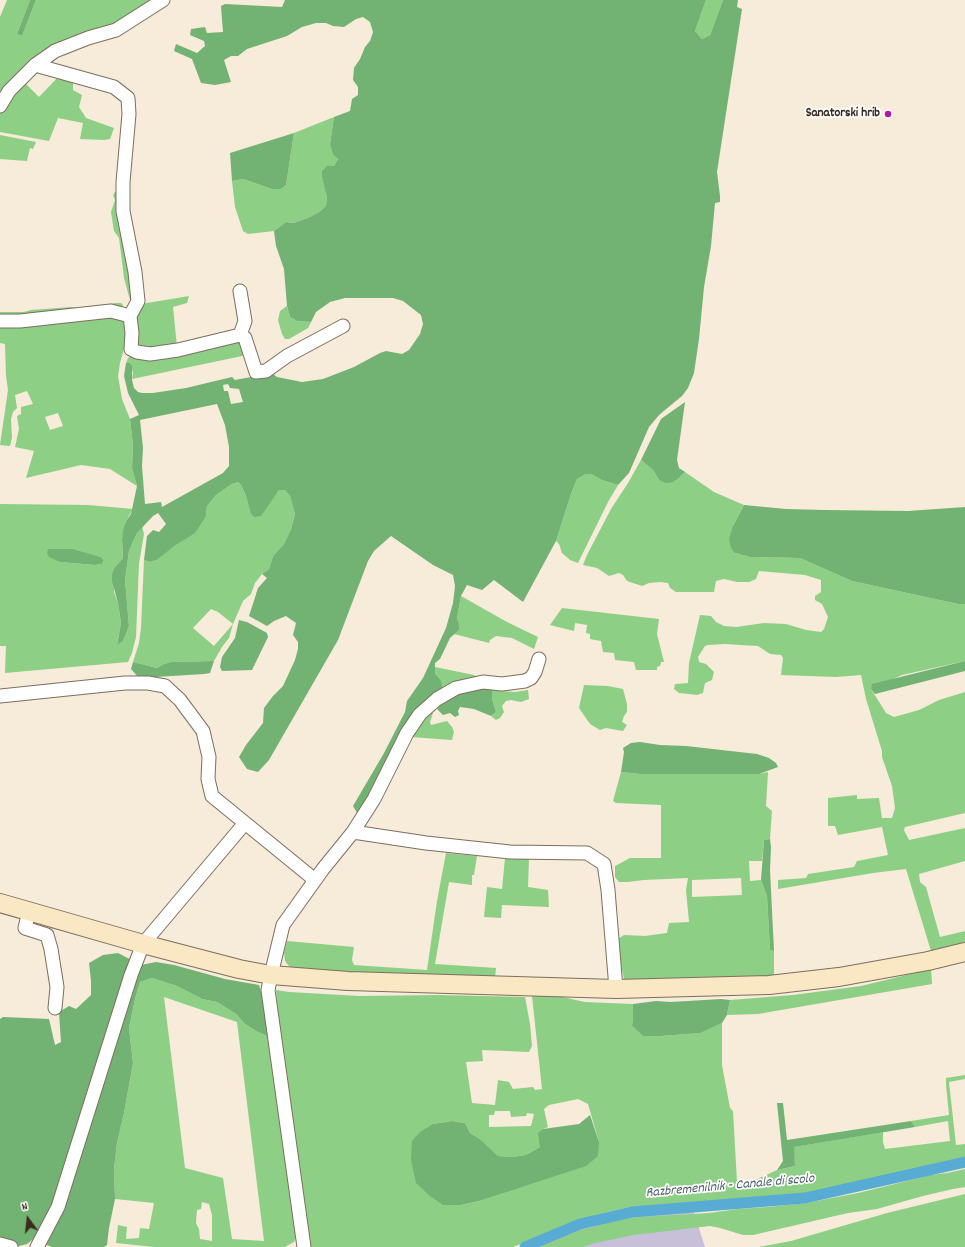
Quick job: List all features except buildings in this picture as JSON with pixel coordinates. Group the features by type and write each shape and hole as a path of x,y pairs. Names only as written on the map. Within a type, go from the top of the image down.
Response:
{"main road":[{"path":"0,903 143,944 239,969 270,975 348,981 616,989 769,985 839,977 928,961 965,952"}],"street":[{"path":"0,106 9,91 36,65 55,51 88,38 116,30 163,0"},
{"path":"36,65 114,87 128,98 129,114 123,182 124,211 138,301 130,316 132,333 131,349 137,352 150,354 171,351 240,335 245,338 256,372 266,371 287,356 343,326"},
{"path":"240,291 245,321 240,335"},
{"path":"0,320 20,321 111,312 130,316"},
{"path":"304,1247 268,990 270,975 283,925 315,880 353,832 374,799 407,733 420,714 437,700 456,688 482,682 502,684 525,681 531,678 535,672 539,660"},
{"path":"0,696 125,683 148,683 165,686 180,700 203,731 209,757 208,779 212,796 315,880"},
{"path":"37,1247 58,1207 131,976 143,944 245,823"},
{"path":"353,832 426,843 510,852 587,853 604,864 608,890 616,989"},
{"path":"29,911 25,928 47,935 51,949 57,987 55,1008"},
{"path":"0,1244 11,1247"}],"shaded area":[{"path":"692,1207 705,1247 525,1247 580,1224 632,1212"}],"green space":[{"path":"7,0 30,0 17,34 22,36 36,0 154,0 118,22 98,31 62,43 0,97 0,17"},
{"path":"30,0 36,0 22,36 17,34"},
{"path":"285,0 706,0 695,31 702,39 710,35 723,0 738,0 737,7 742,9 717,172 720,202 715,203 699,339 694,373 688,388 682,396 659,415 649,427 629,473 618,485 602,480 591,474 586,474 577,479 556,541 523,602 494,580 482,590 467,585 461,596 457,618 459,630 450,638 440,659 435,663 435,674 441,681 443,691 434,697 360,818 353,806 384,753 405,712 407,701 423,678 446,628 453,603 455,586 453,575 433,565 391,536 374,551 368,561 338,640 269,760 258,772 247,769 239,757 246,745 263,723 264,708 283,686 295,660 298,649 298,642 293,635 296,623 286,616 267,626 249,616 258,588 267,578 262,574 269,569 273,556 284,544 291,529 295,514 290,496 285,490 279,490 261,516 254,517 250,512 246,496 241,485 238,482 232,484 216,495 207,506 206,516 195,533 174,546 157,560 150,562 144,560 147,536 153,530 159,532 166,524 158,513 153,516 137,533 129,551 125,580 129,626 123,641 117,645 121,623 118,603 112,581 112,574 115,567 123,558 123,531 126,521 131,514 137,486 132,468 133,445 130,419 139,415 128,393 124,376 126,363 130,363 132,366 132,380 134,388 138,392 142,393 153,393 186,388 232,377 235,380 272,373 277,377 302,382 323,379 354,367 386,351 402,354 409,350 420,334 423,324 421,315 403,301 393,298 345,298 330,302 316,312 311,322 297,321 290,317 287,306 284,269 276,246 274,231 286,222 293,223 308,218 326,206 327,197 322,171 327,166 334,166 338,159 333,154 330,144 334,117 350,111 352,99 358,95 358,87 353,80 354,68 365,47 370,41 373,32 370,22 363,17 356,19 344,27 333,26 326,23 316,23 302,27 287,36 247,49 238,56 231,56 224,60 231,82 215,85 201,83 192,59 174,51 176,44 197,53 205,46 204,41 190,35 191,29 205,27 207,33 223,32 221,6 225,4 282,7","holes":["228,384 230,388 239,389 243,402 231,404 228,391 224,391 223,385","217,404 225,425 229,447 229,466 223,473 162,507 161,502 145,504 142,466 143,448 140,420"]},
{"path":"706,0 723,0 710,35 702,39 695,31"},
{"path":"59,76 73,80 73,90 82,95 79,107 86,118 114,128 110,139 80,139 83,123 58,118 49,141 0,132 0,111 23,81 39,97"},
{"path":"334,117 330,144 338,159 334,166 322,177 327,197 326,206 308,218 293,223 286,222 274,231 248,234 243,231 235,207 232,181 243,179 272,189 281,189 286,185 294,133"},
{"path":"294,133 286,185 281,189 272,189 243,179 232,181 230,153"},
{"path":"0,135 36,142 33,149 30,148 27,161 0,159"},
{"path":"119,190 135,298 129,306 130,300 124,278 119,238 114,231 111,212 115,200 113,195"},
{"path":"189,296 187,303 173,307 177,347 149,351 139,346 135,337 136,316 141,304"},
{"path":"121,303 123,305 123,309 0,318 0,312 24,312 31,310 71,307 77,308"},
{"path":"287,306 290,317 297,321 311,322 308,328 289,339 285,339 278,320 280,311"},
{"path":"95,316 123,318 127,324 125,345 118,376 122,399 130,419 133,445 132,468 137,486 110,469 81,465 26,478 34,451 15,447 19,429 17,416 21,414 21,407 33,404 27,391 15,395 17,408 13,412 11,419 12,438 10,446 0,445 8,390 5,344 0,343 0,323","holes":["58,413 63,426 50,430 45,417"]},
{"path":"241,338 247,355 132,379 133,373 130,363 126,363 128,358 132,355"},
{"path":"685,402 677,460 679,468 685,472 673,482 666,483 659,480 653,470 641,460 661,419"},
{"path":"641,460 653,470 659,480 673,482 685,472 714,492 744,505 733,526 735,553 750,557 800,558 852,581 958,604 965,604 965,661 902,675 871,689 886,713 894,717 919,710 939,700 965,692 965,813 905,827 904,830 909,840 965,828 965,861 919,874 920,882 926,887 940,937 965,931 965,942 931,951 906,869 778,889 778,880 806,878 808,874 854,867 857,861 888,855 882,827 838,835 835,826 828,826 828,798 857,795 857,799 879,798 882,818 892,818 895,808 892,786 882,757 882,751 866,699 861,675 836,677 781,675 783,658 781,655 770,654 758,646 725,644 708,645 705,646 698,657 699,662 706,664 714,672 712,680 705,683 703,693 697,695 679,693 674,689 675,684 688,683 689,663 700,615 711,616 716,622 724,626 736,627 764,623 786,624 806,630 821,632 824,629 828,617 822,604 815,600 815,596 821,592 821,580 805,575 759,571 756,579 749,582 737,582 724,579 716,581 714,592 676,592 670,588 668,583 649,583 642,586 627,581 623,575 619,573 609,576 597,568 583,565 611,509"},
{"path":"586,474 591,474 602,480 618,485 578,563 570,560 562,553 559,544 556,541 577,479"},
{"path":"238,482 241,485 246,496 250,512 272,499 279,490 285,490 290,496 295,514 291,529 284,544 273,556 269,569 262,574 255,583 251,594 243,601 233,624 229,638 214,661 171,662 157,668 133,662 139,643 141,628 144,560 150,562 157,560 206,516 207,506 216,495 232,484","holes":["211,609 218,612 233,624 214,646 193,628"]},
{"path":"0,504 88,505 133,509 126,521 122,539 123,558 115,567 114,592 118,603 121,623 117,644 123,641 129,626 125,580 129,551 137,533 142,526 144,534 139,564 136,637 128,662 5,673 6,646 0,646","holes":["48,549 72,550 101,557 104,560 102,564 95,565 60,562"]},
{"path":"744,505 786,509 908,511 965,507 965,604 958,604 852,581 800,558 750,557 735,553 731,548 729,539 733,526"},
{"path":"48,549 72,549 101,557 104,560 102,564 95,565 60,562 49,557 47,553"},
{"path":"461,596 507,622 538,637 534,649 512,638 496,636 490,640 489,643 454,634 459,630 457,618"},
{"path":"562,608 659,619 657,634 664,662 661,662 660,666 657,667 657,670 636,670 634,662 615,660 614,653 603,652 601,641 590,639 590,634 586,633 587,625 575,623 574,631 550,625"},
{"path":"239,620 247,622 267,633 268,637 252,670 222,671 220,667 222,657 235,638"},
{"path":"214,661 210,673 204,674 139,678 131,669 133,662 157,668 171,662"},
{"path":"965,661 965,671 875,694 871,689 872,684"},
{"path":"435,667 474,675 481,679 443,691 435,674"},
{"path":"492,685 496,685 502,691 515,692 528,690 529,699 521,702 511,700 506,701 502,706 504,712 500,718 496,720 491,716 496,712 492,699"},
{"path":"492,685 492,699 496,712 491,716 474,709 460,707 458,711 459,715 455,717 450,713 443,715 438,710 435,703 449,695"},
{"path":"584,685 608,686 623,689 627,704 627,712 622,722 627,725 623,731 606,728 600,730 590,724 579,708"},
{"path":"430,708 433,713 430,722 431,725 447,721 454,732 452,740 411,737"},
{"path":"640,742 757,754 769,758 776,763 778,767 759,774 640,774 621,772 624,752 623,748 631,743"},
{"path":"621,772 640,774 759,774 768,772 766,806 772,811 770,839 764,840 762,861 749,861 750,881 761,880 767,896 770,950 774,951 774,976 770,979 624,979 618,939 624,935 645,936 667,933 669,923 689,922 686,890 688,878 619,882 615,877 615,866 630,858 661,858 661,805 616,803 613,801","holes":["741,878 742,895 692,897 692,880"]},
{"path":"770,839 774,951 770,950 767,896 761,880 764,840"},
{"path":"446,853 477,856 474,875 472,875 472,885 449,882 435,964 496,968 495,978 438,977 296,969 289,966 285,961 284,952 287,941 354,947 352,960 354,965 427,970"},
{"path":"505,858 529,858 528,887 548,890 549,907 502,905 501,918 484,917 487,887 502,889"},
{"path":"118,953 141,965 156,962 174,965 225,979 259,985 263,998 269,1037 245,1024 236,1014 217,1002 202,999 177,986 152,978 140,982 129,1028 133,1063 117,1143 114,1169 115,1199 107,1245 104,1247 52,1247 47,1245 37,1236 27,1244 19,1246 0,1242 0,1019 3,1017 49,1019 55,1045 61,1042 59,1012 69,1006 76,1009 91,995 89,963 103,955"},
{"path":"931,969 932,984 758,1014 727,1015 730,1000 793,995 861,986"},
{"path":"152,978 177,986 202,999 217,1002 236,1014 245,1024 269,1037 297,1235 294,1242 285,1247 154,1247 116,1243 118,1225 127,1227 126,1239 139,1238 140,1228 149,1229 154,1203 115,1199 114,1169 117,1143 133,1063 129,1028 140,982","holes":["164,997 237,1022 264,1241 232,1239 223,1178 185,1168","202,1202 209,1204 212,1215 212,1241 200,1239 199,1229 196,1223 197,1210 201,1209"]},
{"path":"276,990 360,996 437,995 525,997 532,1046 529,1052 482,1050 483,1061 466,1062 472,1103 495,1105 498,1080 509,1082 513,1089 533,1087 535,1090 542,1089 532,996 553,995 585,1002 633,1004 632,1026 643,1036 699,1033 722,1023 722,1065 730,1108 733,1111 737,1182 751,1182 777,1170 795,1166 793,1147 883,1132 885,1149 950,1141 948,1121 915,1127 911,1121 949,1115 946,1078 965,1075 965,1079 949,1082 956,1145 965,1144 965,1158 802,1195 631,1207 583,1219 513,1247 311,1247 279,1033","holes":["578,1099 588,1104 599,1142 513,1189 479,1201 461,1205 433,1124 452,1121 465,1123 470,1133 480,1139 498,1156 512,1157 526,1155 540,1147 543,1129 548,1127 544,1109 549,1105","495,1111 510,1111 511,1117 526,1116 527,1113 534,1114 531,1126 489,1127 489,1115 494,1115"]},
{"path":"721,999 730,1000 727,1015 722,1023 700,1033 643,1036 632,1026 633,1004 656,1001 671,1002"},
{"path":"777,1103 783,1103 787,1140 911,1121 915,1127 794,1147 795,1166 777,1170 783,1161"},
{"path":"590,1115 599,1142 598,1156 586,1166 479,1201 461,1205 443,1205 430,1196 416,1183 411,1160 412,1141 420,1132 433,1124 452,1121 465,1123 470,1133 480,1139 498,1156 512,1157 526,1155 540,1147 538,1133 543,1129 579,1124"},
{"path":"965,1169 965,1187 923,1196 877,1209 848,1213 753,1235 743,1235 710,1226 634,1235 583,1247 539,1247 580,1230 597,1226 611,1220 709,1213 806,1203 858,1193 931,1175"},
{"path":"965,1194 965,1247 759,1247 791,1241 887,1213"}],"waterway":[{"name":"Razbremenilnik - Canale di scolo","path":"525,1247 580,1224 632,1212 805,1198 965,1162"}],"place":[{"name":"Sanatorski hrib","path":"888,114"}]}
